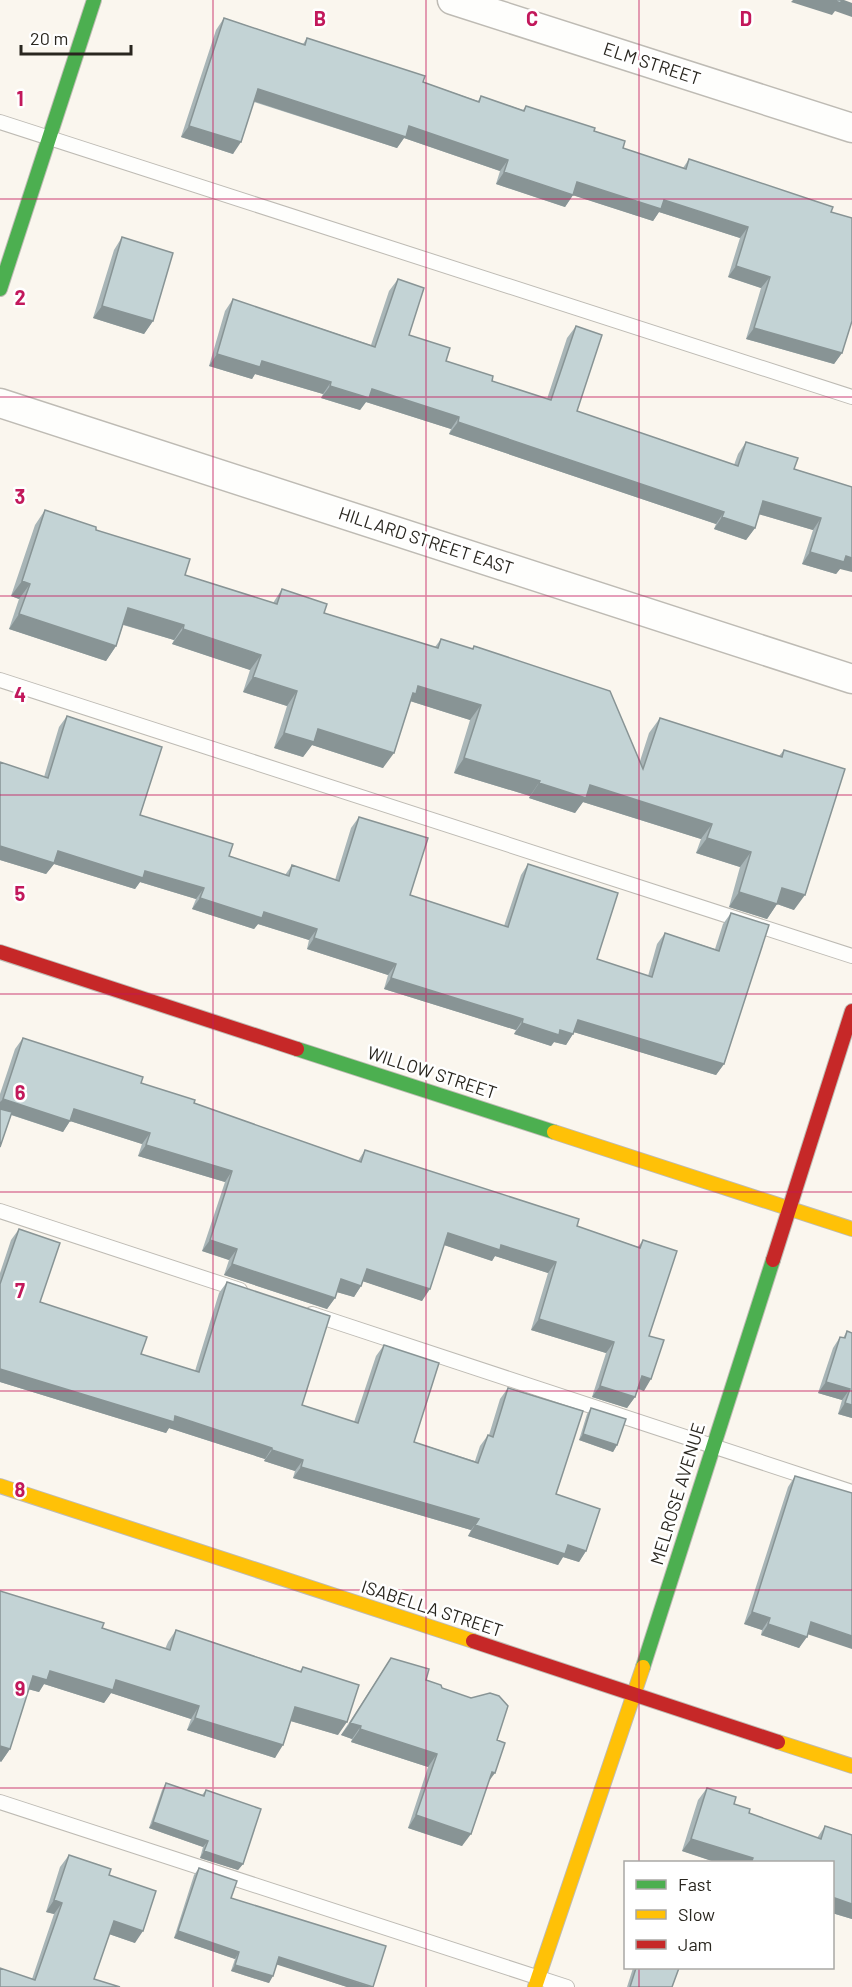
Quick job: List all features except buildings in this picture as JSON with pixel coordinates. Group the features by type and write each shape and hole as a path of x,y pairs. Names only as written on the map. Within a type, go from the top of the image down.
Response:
{"street":[{"path":"0,289 94,0"},
{"name":"ELM STREET","path":"452,0 852,128"},
{"name":"HILLARD STREET EAST","path":"0,403 852,679"},
{"name":"WILLOW STREET","path":"0,952 852,1229"},
{"name":"MELROSE AVENUE","path":"537,1982 634,1695 711,1447 852,1011"},
{"name":"ISABELLA STREET","path":"0,1486 852,1766"}],"lane":[{"path":"0,122 852,397"},
{"path":"0,680 852,956"},
{"path":"0,1211 248,1293"},
{"path":"294,1308 852,1492"},
{"path":"0,1802 537,1982 567,1987"}],"traffic: fast":[{"path":"0,289 94,0"},
{"path":"297,1049 554,1132"},
{"path":"643,1667 773,1260"}],"traffic: slow":[{"path":"554,1132 852,1229"},
{"path":"0,1486 473,1641"},
{"path":"535,1987 643,1667"},
{"path":"778,1742 852,1766"}],"traffic: jam":[{"path":"0,952 297,1049"},
{"path":"773,1260 852,1011"},
{"path":"473,1641 778,1742"}]}
